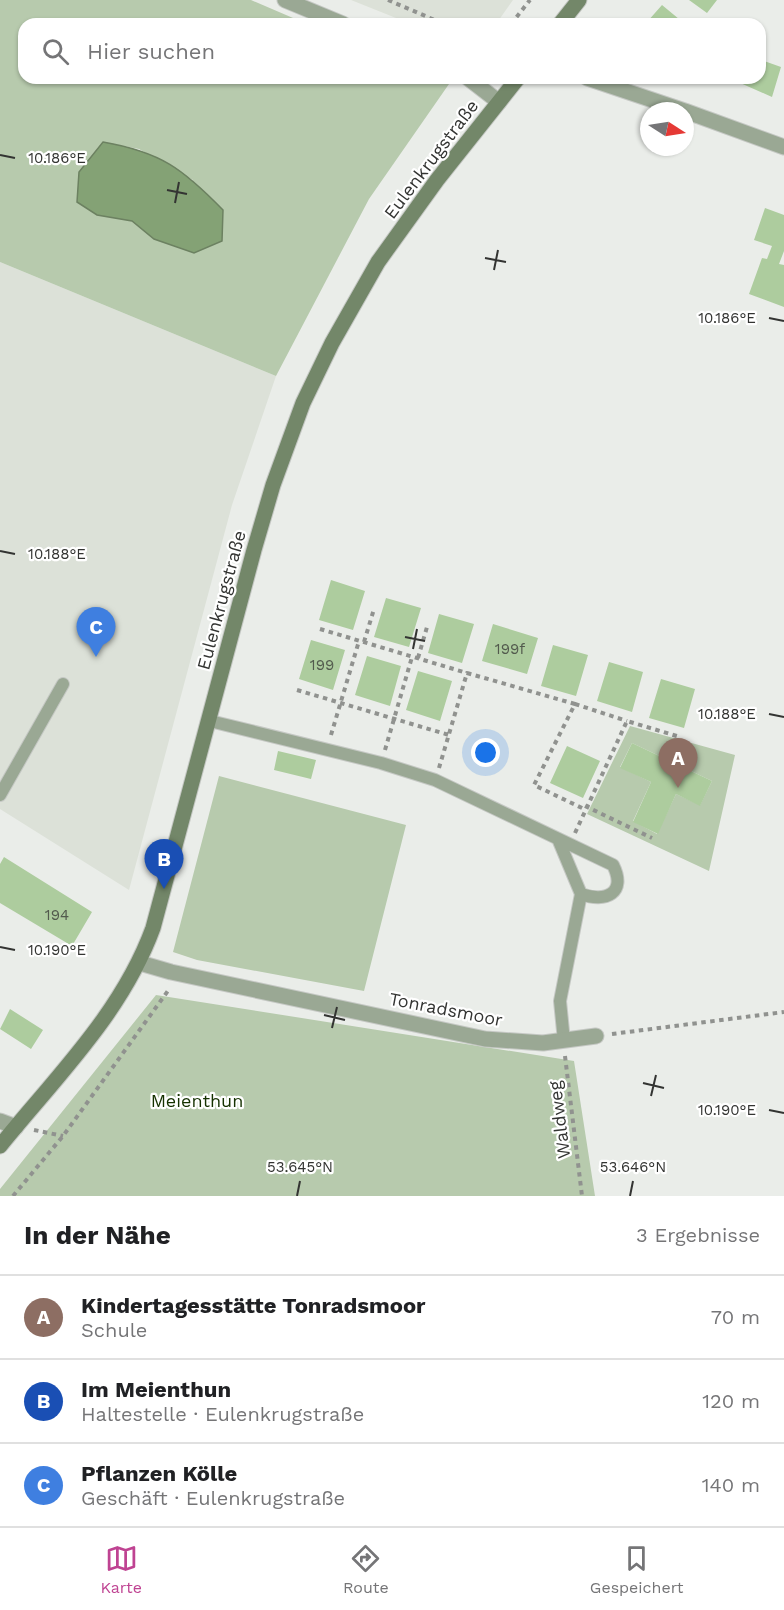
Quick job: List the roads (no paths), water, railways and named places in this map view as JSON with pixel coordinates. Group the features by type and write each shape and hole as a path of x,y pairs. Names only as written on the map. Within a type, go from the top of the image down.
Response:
{"main road":[{"path":"565,18 579,0"},
{"name":"Eulenkrugstraße","path":"0,1146 106,1016 140,963 153,928 273,485 307,394 337,334 378,262 513,84"}],"street":[{"path":"285,0 328,18"},
{"path":"476,84 499,102"},
{"path":"605,84 658,102"},
{"path":"694,114 784,147"},
{"name":"Tonradsmoor","path":"140,963 171,972 485,1039 543,1043 596,1036"},
{"path":"0,1121 16,1127"}],"lane":[{"path":"0,795 63,684"},
{"path":"210,721 381,763 435,780 613,865 619,877 617,888 609,897 594,899 581,894"},
{"path":"558,839 581,894 561,1001 564,1041"}],"place":[{"name":"Pflanzen Kölle","path":"96,657"},
{"name":"Kindertagesstätte Tonradsmoor","path":"678,788"},
{"name":"Im Meienthun","path":"164,889"}],"park label":[{"name":"Meienthun","path":"197,1100"}]}
